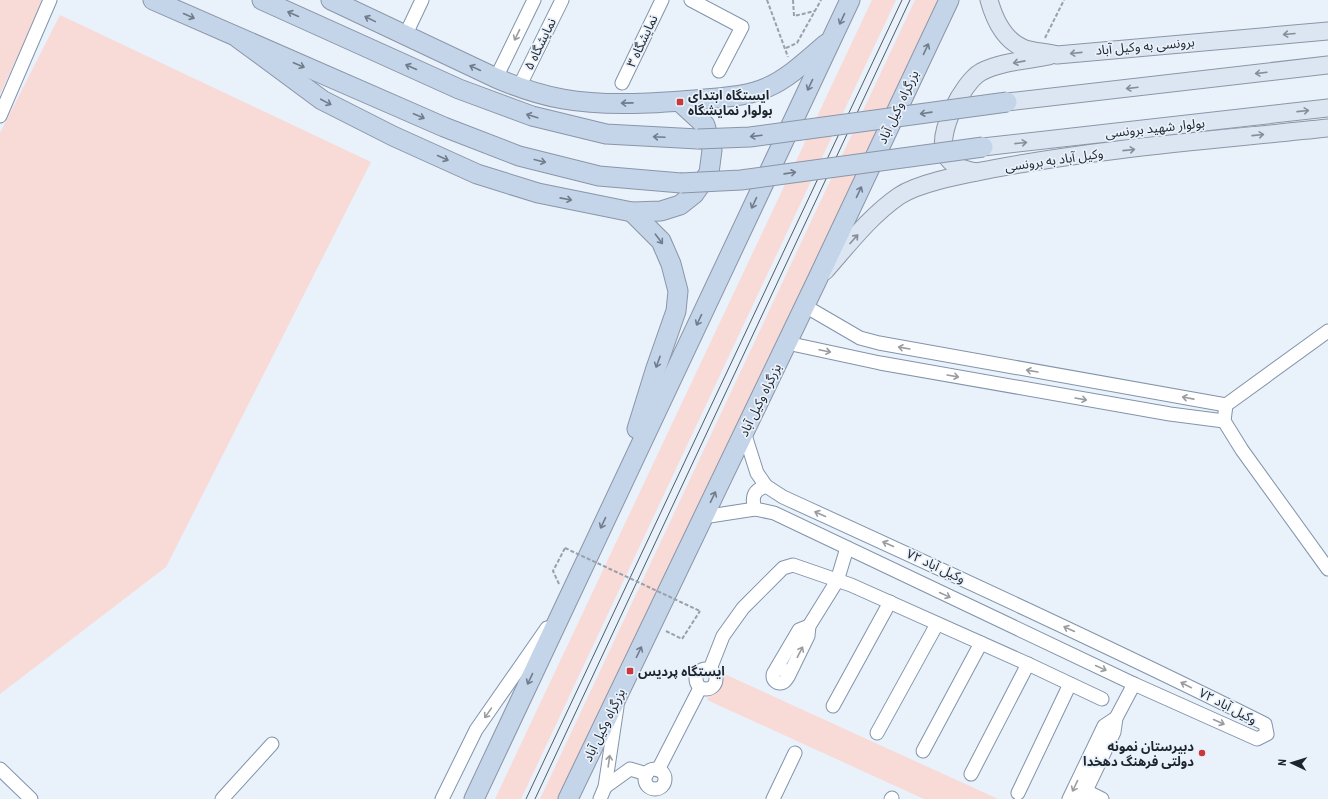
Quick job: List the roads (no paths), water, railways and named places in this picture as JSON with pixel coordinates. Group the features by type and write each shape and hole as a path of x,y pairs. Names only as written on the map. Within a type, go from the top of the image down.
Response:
{"highway":[{"path":"153,0 444,127 519,156 599,176 681,183 741,180 982,147"},
{"path":"262,0 459,89 532,116 606,134 698,140 750,137 1007,102"},
{"path":"331,0 496,78 519,87 563,99 622,103 680,102 745,96 768,87 793,73 833,38"},
{"path":"474,799 514,711 850,0"},
{"name":"بزرگراه وکیل آباد","path":"568,799 818,278 949,0"},
{"path":"238,38 322,100 393,136 477,174 538,193 632,212 661,211 680,205 694,194 709,173 712,150 705,125 680,102"},
{"path":"620,488 654,371 676,311 678,291 671,264 661,240 632,212"},
{"path":"460,799 514,711"},
{"path":"578,799 598,738"}],"main road":[{"name":"برونسی به وکیل آباد","path":"989,0 998,23 1013,42 1023,48 1057,55 1328,31"},
{"path":"976,172 957,168 945,154 944,133 967,84 980,72 999,66 1057,55"},
{"path":"1007,102 1328,65"},
{"name":"بولوار شهید برونسی","path":"982,147 1328,108"},
{"name":"وکیل آباد به برونسی","path":"818,278 873,217 900,195 925,185 976,172 1049,158 1328,128"}],"street":[{"path":"0,116 50,0"},
{"path":"405,36 422,0"},
{"name":"نمایشگاه ۵","path":"496,78 534,0"},
{"name":"نمایشگاه ۵","path":"519,87 562,0"},
{"name":"نمایشگاه ۳","path":"622,83 662,0"},
{"path":"691,0 742,27 719,71"},
{"path":"804,306 860,338 879,344 1226,405 1328,331"},
{"path":"787,343 888,365 1170,414 1224,421"},
{"path":"1226,405 1224,421 1328,569"},
{"name":"۷۲ وکیل آباد","path":"703,517 754,508 774,513 1134,684 1257,739 1267,734 1265,724 1133,659 939,567 783,497 766,486 757,473 744,432"},
{"path":"754,508 752,502 754,494 759,489 766,486"},
{"path":"809,626 799,630 776,669 773,677 774,681 782,683 788,677 808,636 809,626 836,580 847,548"},
{"path":"652,772 700,688 709,690 715,685 716,675 710,670 723,636 743,608 783,568 793,565 851,585 890,602 1028,664 1102,700"},
{"path":"930,588 939,567"},
{"path":"442,799 476,730 566,601"},
{"path":"832,706 890,602"},
{"path":"877,733 937,624"},
{"path":"923,751 981,643"},
{"path":"971,774 1028,664"},
{"path":"1018,793 1070,684"},
{"path":"1102,799 1084,795 1114,732 1116,718 1134,684"},
{"path":"603,793 619,693"},
{"path":"1069,799 1104,726 1116,718"},
{"path":"222,799 272,744"},
{"path":"773,799 795,753"},
{"path":"603,793 630,768 663,773 665,779 657,794"},
{"path":"0,769 31,799"}],"tram line":[{"path":"526,799 902,0"},
{"path":"535,799 910,0"}],"place":[{"name":"ایستگاه ابتدای بولوار نمایشگاه","path":"680,102"},
{"name":"ایستگاه پردیس","path":"630,671"},
{"name":"دبیرستان نمونه دولتی فرهنگ دهخدا","path":"1202,753"}]}
